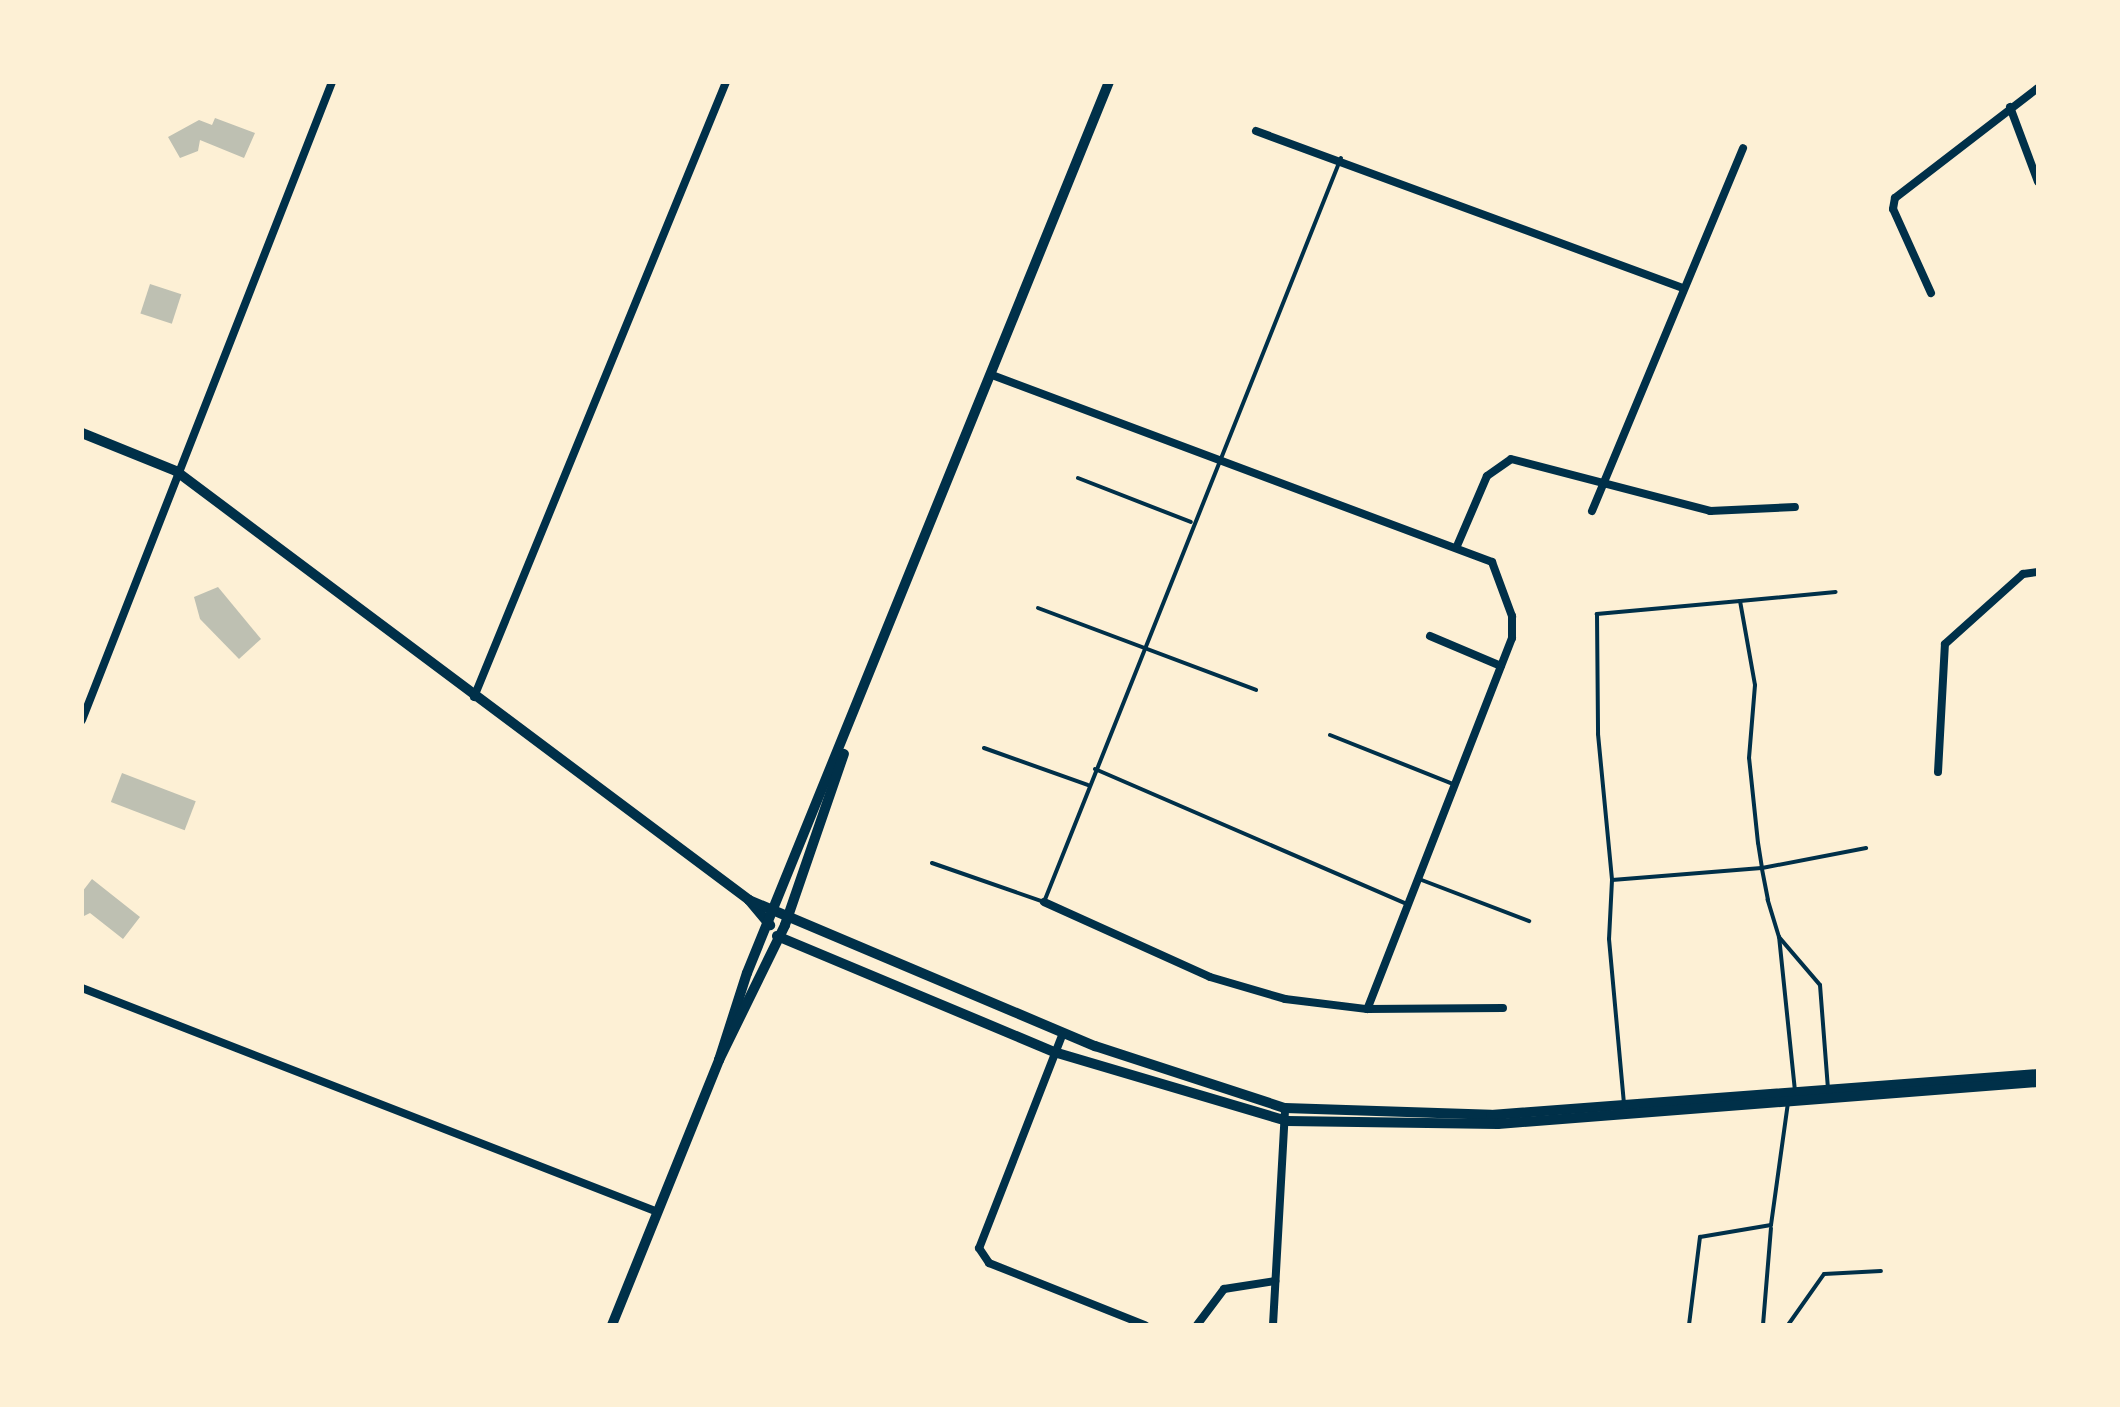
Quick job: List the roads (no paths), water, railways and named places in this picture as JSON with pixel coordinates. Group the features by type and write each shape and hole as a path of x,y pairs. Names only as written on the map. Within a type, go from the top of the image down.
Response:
{"street":[{"path":"82,720 176,471 332,82"},
{"path":"474,697 726,82"},
{"path":"719,1060 774,909 1109,82"},
{"path":"1931,293 1893,209 1895,198 2038,88"},
{"path":"2010,107 2038,182"},
{"path":"1256,131 1341,158 1682,288"},
{"path":"1592,511 1682,288 1743,148"},
{"path":"992,375 1457,546 1492,562 1507,597 1514,625 1410,906 1367,1009"},
{"path":"82,433 176,471 749,900 777,936 1054,1052 1091,1057 1287,1121 1498,1124 1828,1089 2038,1074"},
{"path":"1457,546 1497,463 1528,461 1710,511 1795,507"},
{"path":"1938,772 1945,644 2023,574 2038,572"},
{"path":"1430,636 1501,666"},
{"path":"612,1325 655,1211 719,1060 788,917 849,726"},
{"path":"749,900 1063,1033 1285,1108 1440,1117 1790,1094 2038,1082"},
{"path":"1044,902 1210,977 1285,999 1367,1009 1503,1008"},
{"path":"82,988 655,1211"},
{"path":"1063,1033 980,1242 982,1256 1145,1325"},
{"path":"1273,1325 1287,1121 1285,1108"},
{"path":"1197,1325 1224,1289 1275,1281"}],"lane":[{"path":"932,863 1044,902 1191,522 1341,158"},
{"path":"1078,478 1191,522"},
{"path":"1624,1106 1609,939 1612,880 1598,734 1597,614 1836,592"},
{"path":"1740,601 1754,672 1749,758 1762,868 1779,937 1790,1094 1771,1225 1763,1325"},
{"path":"1038,608 1256,690"},
{"path":"1330,735 1455,784"},
{"path":"984,748 1088,785"},
{"path":"1095,769 1410,906"},
{"path":"1612,880 1762,868 1866,848"},
{"path":"1419,879 1529,921"},
{"path":"1779,937 1820,985 1828,1089"},
{"path":"1689,1325 1700,1237 1771,1225"},
{"path":"1788,1325 1824,1274 1881,1271"}]}
